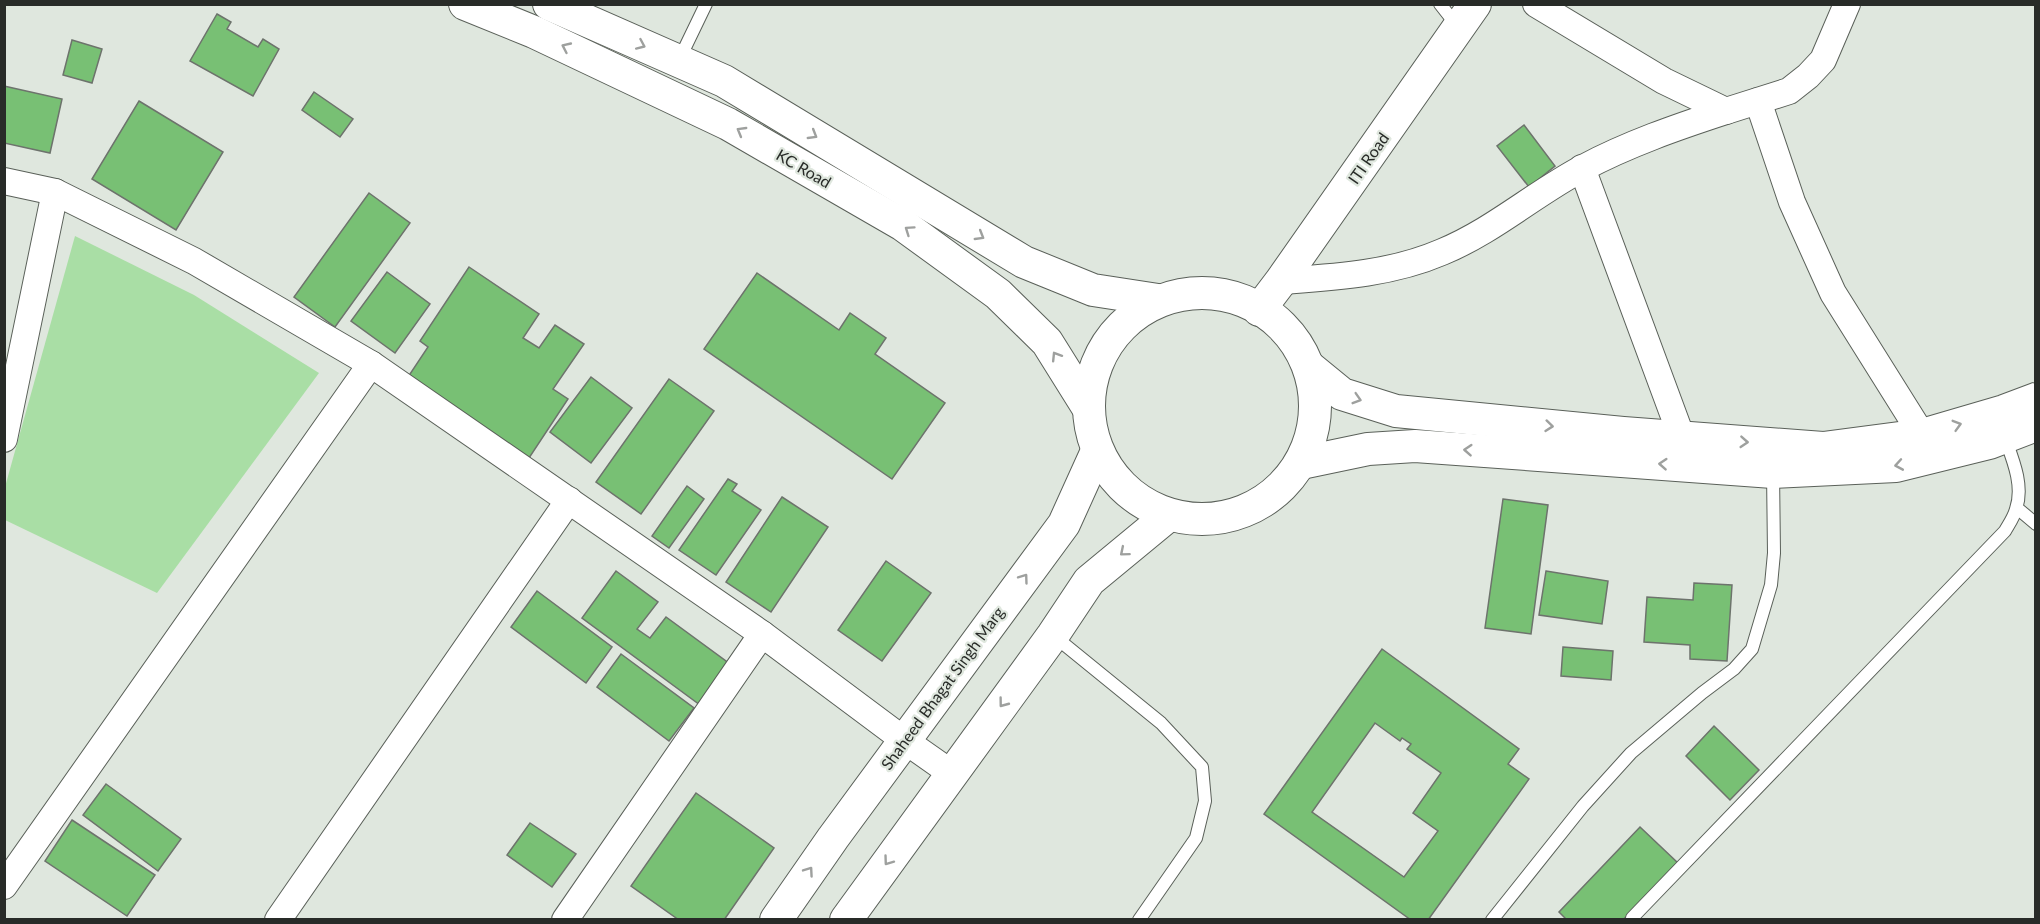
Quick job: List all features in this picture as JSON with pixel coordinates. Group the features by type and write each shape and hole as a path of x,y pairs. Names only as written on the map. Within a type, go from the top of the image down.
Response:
{"street":[{"name":"KC Road","path":"465,4 534,32 728,124 903,225 998,294 1047,342 1087,406"},
{"path":"549,4 724,81 1024,262 1093,290 1158,300"},
{"path":"1536,4 1664,81 1726,111"},
{"path":"1281,281 1353,276 1385,270 1441,253 1477,236 1582,168 1666,131 1789,91 1823,60 1847,4"},
{"name":"ITI Road","path":"1259,310 1281,281 1458,12"},
{"path":"1758,101 1792,202 1833,293 1923,435"},
{"path":"1582,168 1682,438"},
{"path":"4,182 55,192 194,261 371,364 762,634 951,773"},
{"path":"4,440 55,192"},
{"path":"1185,293 1241,299 1274,318 1305,358 1314,389 1313,430 1301,463 1272,496 1216,519 1170,515 1125,490 1096,451 1087,406 1089,384 1097,359 1129,318 1158,300 1185,293"},
{"path":"4,886 371,364"},
{"path":"1309,367 1342,394 1396,411 1682,438 1823,448 1923,435 2036,399"},
{"path":"1301,463 1368,449 1414,446 1773,472 1896,466 1989,443 2036,425"},
{"name":"Shaheed Bhagat Singh Marg","path":"776,920 833,837 1064,524 1096,451"},
{"path":"278,920 569,500"},
{"path":"846,920 1053,635 1089,581 1170,515"},
{"path":"565,920 762,634"}],"lane":[{"path":"678,61 706,4"},
{"path":"1632,918 2005,531 2017,508 2017,471 2005,437"},
{"path":"1492,920 1583,806 1631,753 1734,669 1752,649 1771,585 1774,554 1773,472"},
{"path":"2017,508 2036,524"},
{"path":"1053,635 1161,723 1203,767 1205,801 1196,838 1139,920"}],"green space":[{"path":"75,236 194,295 319,373 157,593 5,520 5,487"}],"building":[{"path":"217,14 231,22 227,29 258,47 263,39 279,49 253,96 190,61"},
{"path":"72,40 102,49 92,83 63,75"},
{"path":"4,86 62,99 50,153 4,143"},
{"path":"314,92 353,119 340,137 302,110"},
{"path":"139,101 223,152 176,230 92,179"},
{"path":"1524,125 1555,166 1529,187 1497,146"},
{"path":"369,193 410,223 335,327 294,297"},
{"path":"469,267 539,314 523,338 539,348 555,325 584,344 553,389 568,399 529,458 408,377 428,347 420,341"},
{"path":"387,272 430,304 395,353 351,321"},
{"path":"757,273 839,330 850,313 886,338 875,354 945,403 892,479 704,349"},
{"path":"591,377 632,408 591,463 550,432"},
{"path":"669,379 714,411 641,514 596,482"},
{"path":"728,479 737,484 732,491 761,510 716,575 679,550"},
{"path":"687,486 704,499 669,548 652,536"},
{"path":"782,497 828,527 771,612 726,582"},
{"path":"1503,499 1548,505 1531,634 1485,628"},
{"path":"886,561 931,593 882,661 838,630"},
{"path":"616,571 658,602 637,629 650,638 666,617 730,664 700,705 582,618"},
{"path":"1546,571 1608,581 1602,624 1539,615"},
{"path":"1694,583 1732,585 1727,661 1690,659 1690,645 1644,642 1647,597 1693,600"},
{"path":"537,591 612,647 586,683 511,627"},
{"path":"1563,647 1613,651 1611,680 1561,676"},
{"path":"1382,649 1519,749 1508,764 1529,779 1428,920 1411,920 1264,814","holes":["1375,723 1400,741 1402,738 1411,744 1407,749 1441,773 1413,813 1438,831 1404,877 1312,812"]},
{"path":"621,654 694,708 669,741 597,687"},
{"path":"1714,726 1759,770 1730,800 1686,756"},
{"path":"106,784 181,839 158,871 83,815"},
{"path":"696,793 774,848 724,920 679,920 631,886"},
{"path":"72,820 155,875 127,916 45,861"},
{"path":"530,823 576,854 552,887 507,855"},
{"path":"1640,827 1678,863 1623,920 1567,920 1559,912"}]}
